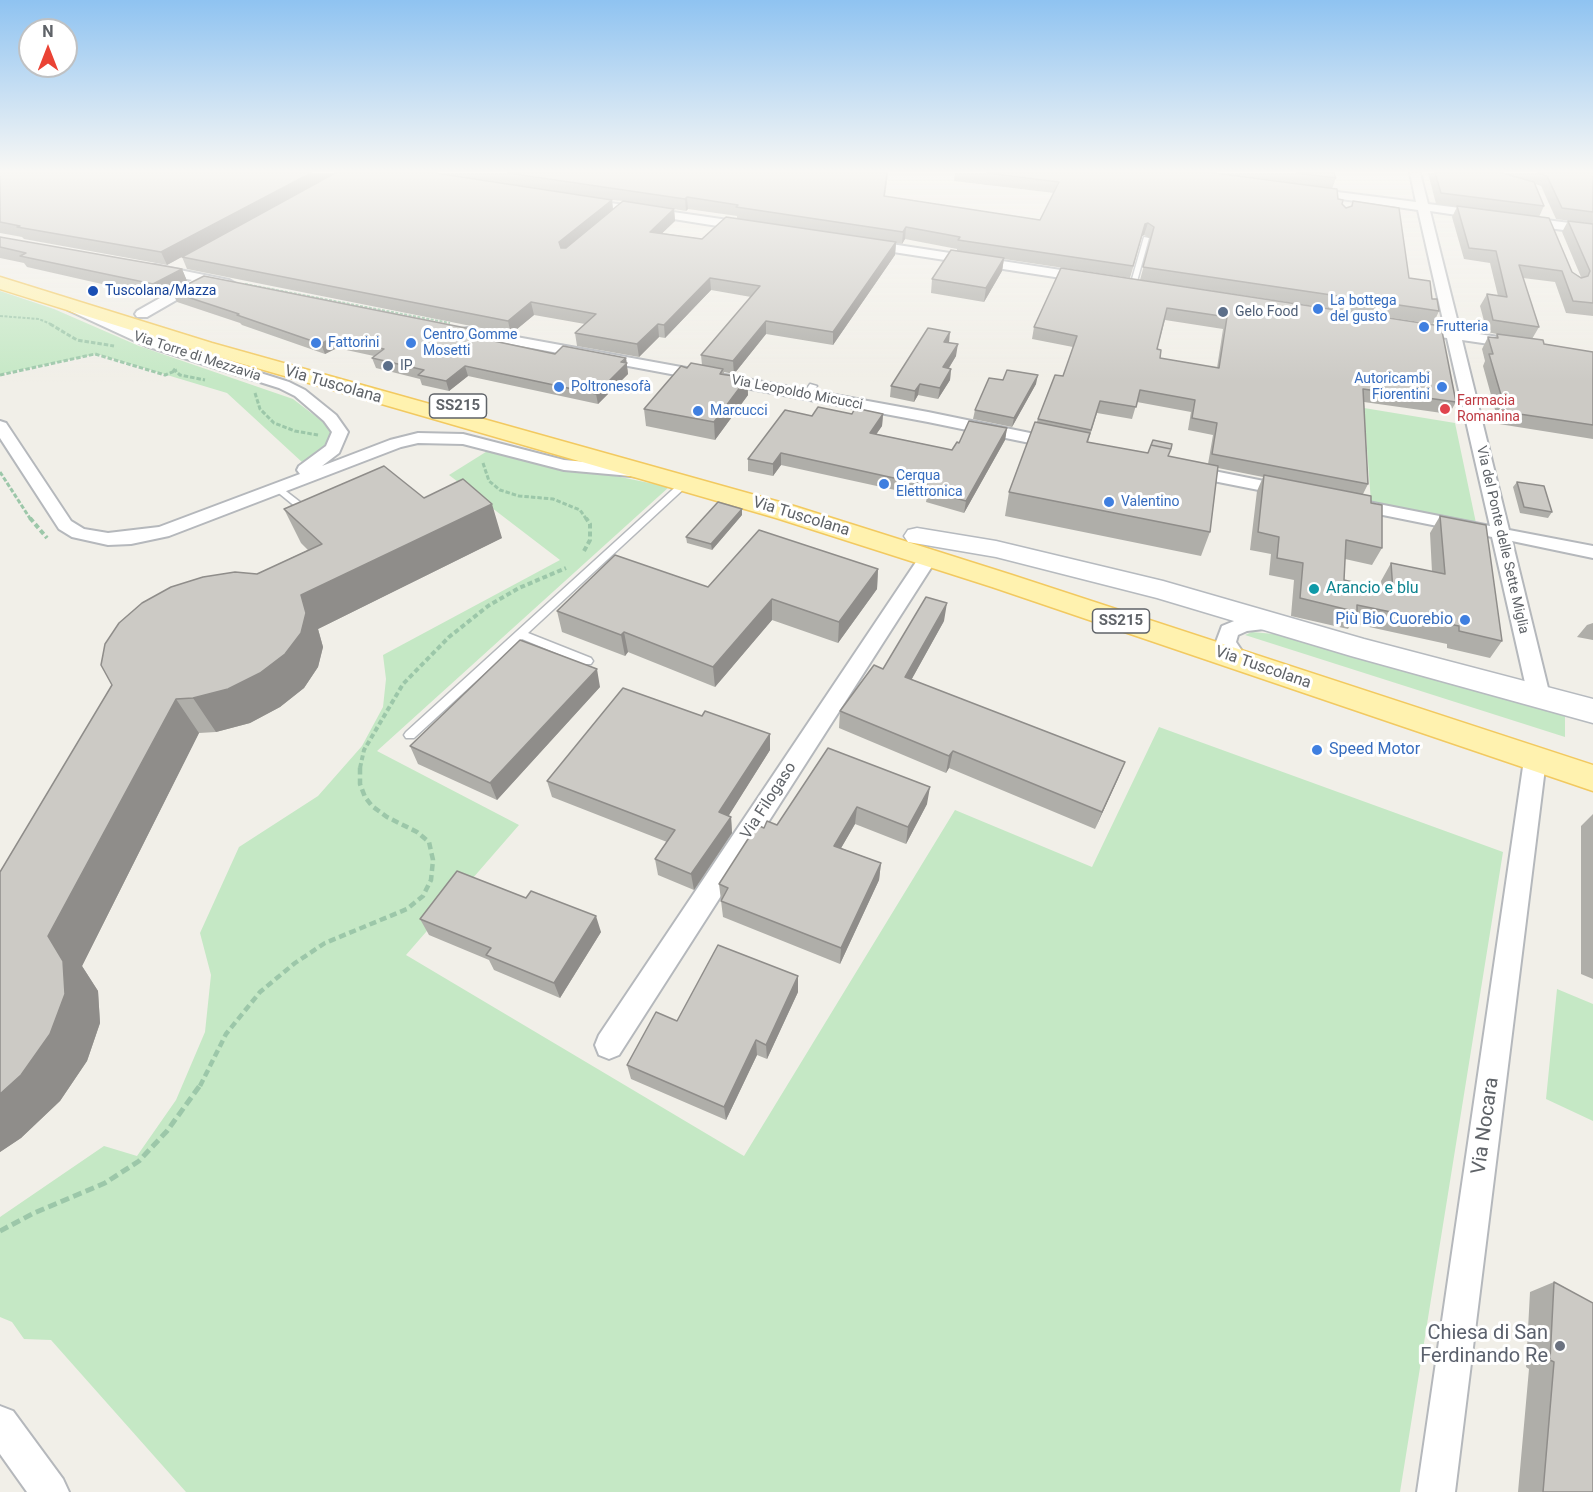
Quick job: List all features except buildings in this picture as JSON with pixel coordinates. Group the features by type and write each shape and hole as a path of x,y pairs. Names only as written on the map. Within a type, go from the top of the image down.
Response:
{"main road":[{"name":"Via Tuscolana","path":"0,271 358,379 680,466 1232,648 1593,756"},
{"name":"Via Tuscolana","path":"0,283 213,350 647,473 923,546"},
{"name":"Via Tuscolana","path":"1232,648 1535,760 1593,778"}],"street":[{"path":"853,243 918,256 1096,280"},
{"name":"Via del Ponte delle Sette Miglia","path":"1431,243 1539,696"},
{"path":"169,271 189,261"},
{"path":"135,265 240,286"},
{"path":"142,314 205,279"},
{"path":"1126,284 1148,288"},
{"name":"Via Torre di Mezzavia","path":"65,303 151,343 292,388 319,408 335,422 340,432 338,440 328,453 278,488"},
{"path":"1396,326 1537,347"},
{"name":"Via Leopoldo Micucci","path":"450,328 810,390 1080,448"},
{"name":"Via Torre di Mezzavia","path":"0,426 61,520 71,530 87,536 131,538 163,532 396,443 431,437 474,440 573,466 647,473"},
{"path":"1174,468 1301,494"},
{"path":"1335,500 1593,552"},
{"name":"Via Tuscolana","path":"923,546 1017,554 1163,590 1362,649 1593,711"},
{"name":"Via Filogaso","path":"609,1045 923,546"},
{"path":"1232,648 1228,631 1238,626 1274,622"},
{"name":"Via Nocara","path":"1436,1492 1535,760"},
{"path":"0,1424 50,1492"}],"lane":[{"path":"1126,284 1144,243"},
{"path":"410,735 686,483"},
{"path":"278,488 315,518"},
{"path":"521,634 587,661"}],"path":[{"path":"0,375 95,354 165,375 183,366"},
{"path":"477,460 484,464 489,481 500,490 519,496 563,502 586,516 590,524 590,540 581,555"},
{"path":"0,1231 34,1213 105,1184 139,1161 167,1131 199,1088 226,1034 260,992 325,943 396,914 423,896 431,880 433,860 429,842 417,832 387,817 364,797 360,784 360,766 364,750 403,684 448,637 488,606 519,588 571,565"}],"green space":[{"path":"0,291 54,309 139,346 293,399 327,425 331,431 330,440 325,447 303,463 227,393 97,354 0,374"},
{"path":"1364,408 1455,423 1476,523 1371,502"},
{"path":"489,450 669,487 377,751 519,825 406,955 744,1156 955,810 1092,867 1159,727 1503,852 1400,1492 186,1492 51,1340 24,1339 12,1322 0,1317 0,1217 104,1146 137,1156 176,1100 205,1032 211,975 200,933 239,847 318,796 362,746 383,707 386,679 383,655 560,560 449,475"},
{"path":"1252,632 1274,634 1565,715 1565,737 1245,635"},
{"path":"1557,989 1593,1004 1593,1121 1546,1099"}],"place":[{"name":"Tuscolana/Mazza","path":"93,291"},
{"name":"La bottega del gusto","path":"1318,309"},
{"name":"Gelo Food","path":"1223,312"},
{"name":"Frutteria","path":"1424,327"},
{"name":"Fattorini","path":"316,343"},
{"name":"Centro Gomme Mosetti","path":"411,343"},
{"name":"IP","path":"388,366"},
{"name":"Poltronesofà","path":"559,387"},
{"name":"Autoricambi Fiorentini","path":"1442,387"},
{"name":"Farmacia Romanina","path":"1445,409"},
{"name":"Marcucci","path":"698,411"},
{"name":"Cerqua Elettronica","path":"884,484"},
{"name":"Valentino","path":"1109,502"},
{"name":"Arancio e blu","path":"1314,589"},
{"name":"Più Bio Cuorebio","path":"1465,620"},
{"name":"Speed Motor","path":"1317,750"},
{"name":"Chiesa di San Ferdinando Re","path":"1560,1346"}]}
